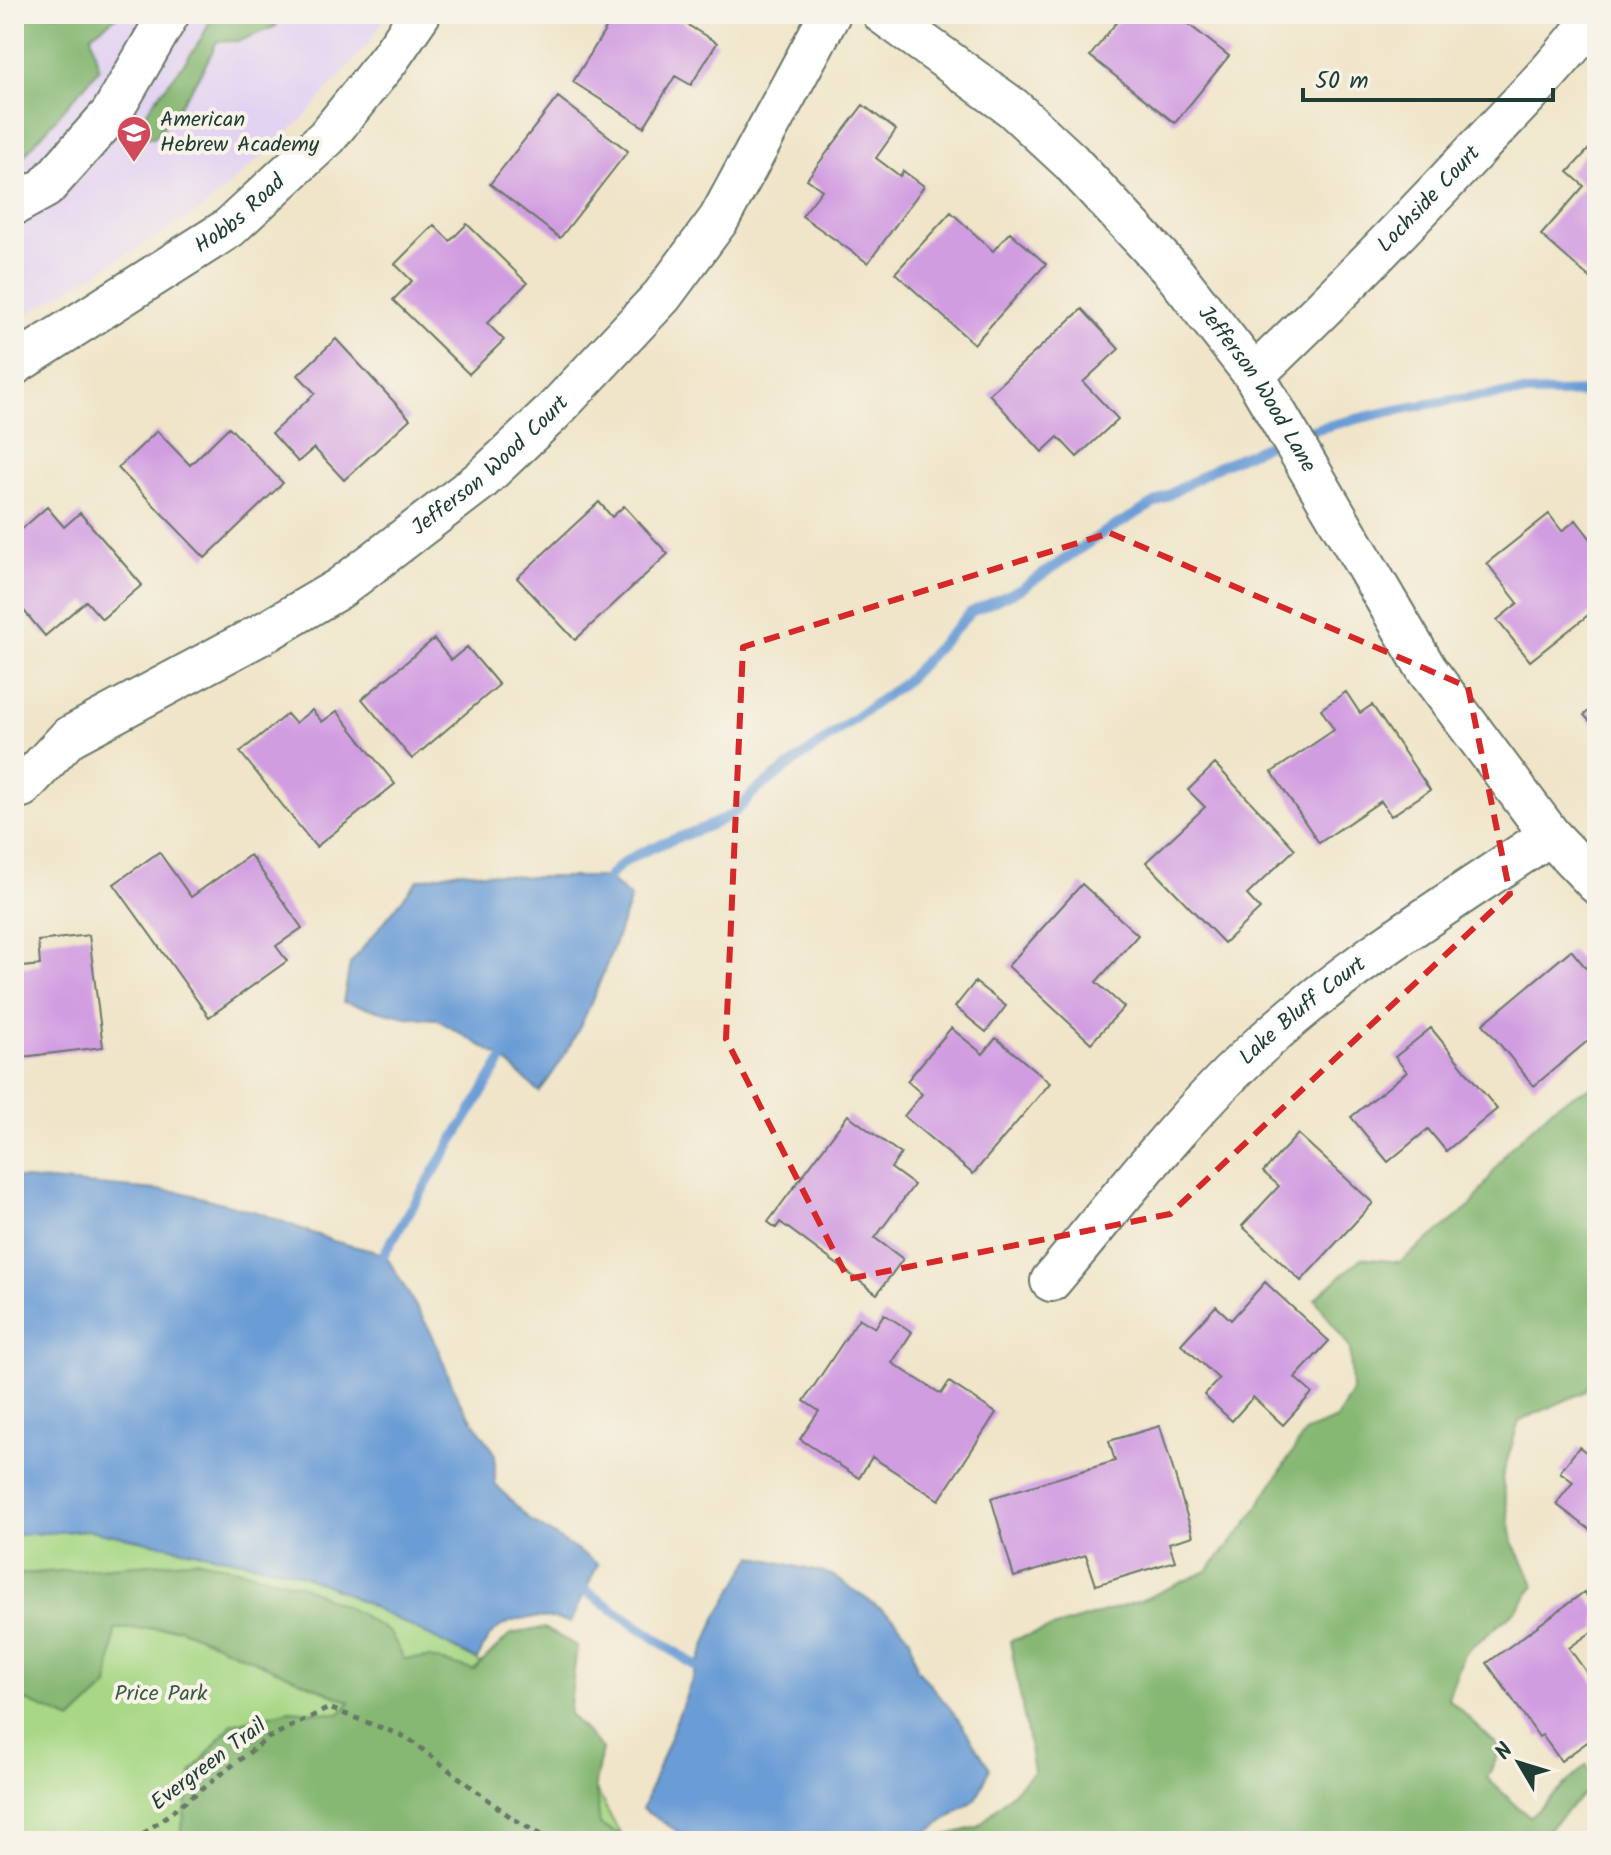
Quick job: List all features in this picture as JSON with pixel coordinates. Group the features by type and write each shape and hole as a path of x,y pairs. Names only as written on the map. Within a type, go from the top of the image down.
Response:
{"street":[{"path":"14,205 45,188 111,114 169,14"},
{"name":"Hobbs Road","path":"14,365 229,228 327,137 389,59 420,14"},
{"name":"Jefferson Wood Court","path":"22,787 69,737 269,630 340,588 480,481 531,433 662,296 719,219 830,14"},
{"name":"Jefferson Wood Lane","path":"883,14 1013,108 1070,161 1175,274 1254,375 1427,670 1550,835"},
{"name":"Lochside Court","path":"1254,375 1455,172 1544,77 1596,14"},
{"path":"1550,835 1597,884"},
{"name":"Lake Bluff Court","path":"1051,1281 1171,1138 1263,1042 1341,977 1550,835"}],"path":[{"name":"Evergreen Trail","path":"134,1841 268,1738 329,1708 406,1737 512,1818 551,1841"}],"highlighted area":[{"path":"1110,533 1468,687 1510,894 1170,1214 848,1279 726,1039 743,647"}],"shaded area":[{"name":"American Hebrew Academy","path":"14,14 388,14 367,45 302,120 204,208 14,322"}],"green space":[{"path":"14,14 120,14 91,35 99,69 14,167"},
{"path":"210,14 278,14 276,26 240,41 217,41 189,92 154,138 135,136 150,107 204,34"},
{"path":"1597,1084 1597,1374 1584,1392 1519,1421 1502,1478 1513,1542 1535,1586 1515,1611 1464,1654 1448,1698 1501,1749 1487,1778 1529,1817 1587,1765 1595,1783 1536,1841 924,1841 978,1827 1034,1771 1010,1641 1140,1601 1207,1571 1244,1528 1306,1431 1337,1419 1352,1391 1350,1348 1315,1299 1361,1258 1400,1262 1471,1206 1507,1151 1557,1104"},
{"name":"Price Park","path":"89,1530 292,1571 343,1592 477,1660 582,1764 624,1841 14,1841 14,1535"},
{"name":"Price Park","path":"200,1560 301,1585 360,1614 391,1634 404,1659 430,1658 474,1670 511,1634 544,1628 577,1646 569,1714 602,1749 595,1783 600,1825 632,1841 182,1841 181,1831 193,1771 232,1724 290,1710 340,1714 350,1702 179,1628 115,1629 108,1686 72,1720 14,1696 14,1586 22,1574"}],"water":[{"path":"459,871 527,877 607,877 631,898 581,1024 555,1071 539,1092 502,1058 436,1019 407,1017 343,1002 350,964 418,880"},
{"path":"14,1178 181,1192 260,1213 333,1241 385,1254 432,1334 458,1399 495,1453 495,1484 530,1520 598,1564 571,1622 528,1618 507,1623 490,1636 477,1660 343,1592 292,1571 89,1530 14,1535"},
{"path":"753,1556 832,1575 894,1618 910,1638 917,1669 954,1713 990,1768 977,1798 926,1833 860,1841 759,1838 754,1841 693,1841 642,1809 716,1618"}],"building":[{"path":"615,14 670,14 717,43 691,85 675,76 644,127 573,82"},
{"path":"1123,14 1194,14 1187,23 1229,56 1175,123 1090,56"},
{"path":"558,97 628,151 560,238 490,184"},
{"path":"863,105 896,130 876,158 900,176 903,171 924,186 868,263 802,216 822,190 807,179"},
{"path":"1597,140 1597,284 1541,235 1584,186 1568,172"},
{"path":"951,212 993,251 1010,232 1046,264 974,344 895,273"},
{"path":"467,224 527,283 487,323 504,340 469,374 393,300 412,281 395,264 434,225 450,241"},
{"path":"1082,309 1119,349 1083,382 1118,419 1077,457 1058,437 1042,452 989,394"},
{"path":"336,339 410,419 344,480 314,448 298,462 272,433 315,393 298,375"},
{"path":"229,427 283,483 205,558 118,468 157,431 190,465"},
{"path":"599,502 612,517 624,506 668,554 575,640 517,578"},
{"path":"47,507 64,527 80,513 142,585 102,619 86,601 45,636 14,599 14,536"},
{"path":"1549,514 1562,531 1576,520 1597,547 1597,608 1530,661 1497,620 1518,603 1487,563"},
{"path":"434,639 451,660 467,647 499,685 412,759 362,699"},
{"path":"1346,692 1360,713 1372,705 1430,790 1391,816 1381,801 1319,843 1272,772 1334,730 1321,709"},
{"path":"1597,704 1597,729 1584,715"},
{"path":"312,710 322,722 337,711 395,784 316,847 240,752 287,714 295,723"},
{"path":"1215,764 1295,849 1247,895 1260,909 1224,943 1146,862 1205,807 1188,790"},
{"path":"159,852 191,897 250,855 302,928 276,946 287,961 209,1017 114,884"},
{"path":"1082,884 1138,935 1096,982 1124,1007 1091,1043 1008,966"},
{"path":"89,935 103,1047 14,1058 14,968 40,965 38,941"},
{"path":"1571,950 1597,981 1597,1033 1534,1086 1483,1024"},
{"path":"975,982 1006,1006 986,1032 955,1007"},
{"path":"951,1028 983,1054 996,1038 1050,1083 973,1174 904,1116 922,1094 907,1081"},
{"path":"1431,1028 1497,1109 1446,1151 1428,1129 1388,1162 1351,1117 1407,1072 1395,1057"},
{"path":"848,1115 901,1154 891,1168 914,1185 875,1238 903,1259 877,1294 780,1222 776,1228 768,1222"},
{"path":"1298,1134 1373,1203 1301,1281 1242,1226 1279,1186 1263,1172"},
{"path":"1265,1282 1329,1341 1295,1378 1312,1393 1283,1425 1253,1397 1232,1421 1204,1395 1219,1379 1181,1344 1216,1306 1231,1320"},
{"path":"884,1314 912,1332 892,1363 941,1394 949,1382 996,1413 939,1500 872,1457 859,1478 800,1439 819,1411 804,1401 859,1318 875,1328"},
{"path":"1160,1426 1193,1536 1169,1543 1175,1561 1096,1585 1086,1555 1014,1577 991,1498 1115,1461 1109,1441"},
{"path":"1579,1447 1597,1460 1597,1535 1556,1504 1573,1482 1560,1472"},
{"path":"1584,1592 1597,1610 1597,1628 1569,1648 1597,1687 1597,1735 1561,1761 1542,1735 1539,1737 1487,1663"}],"waterway":[{"path":"1297,434 1452,400 1516,393 1597,391"},
{"path":"602,888 625,862 642,852 716,823 735,812 754,792 906,681 971,612 1021,589 1103,533 1217,467 1282,439"},
{"path":"377,1265 510,1047"},
{"path":"577,1585 706,1673"}],"place":[{"name":"American Hebrew Academy","path":"134,164"}]}
